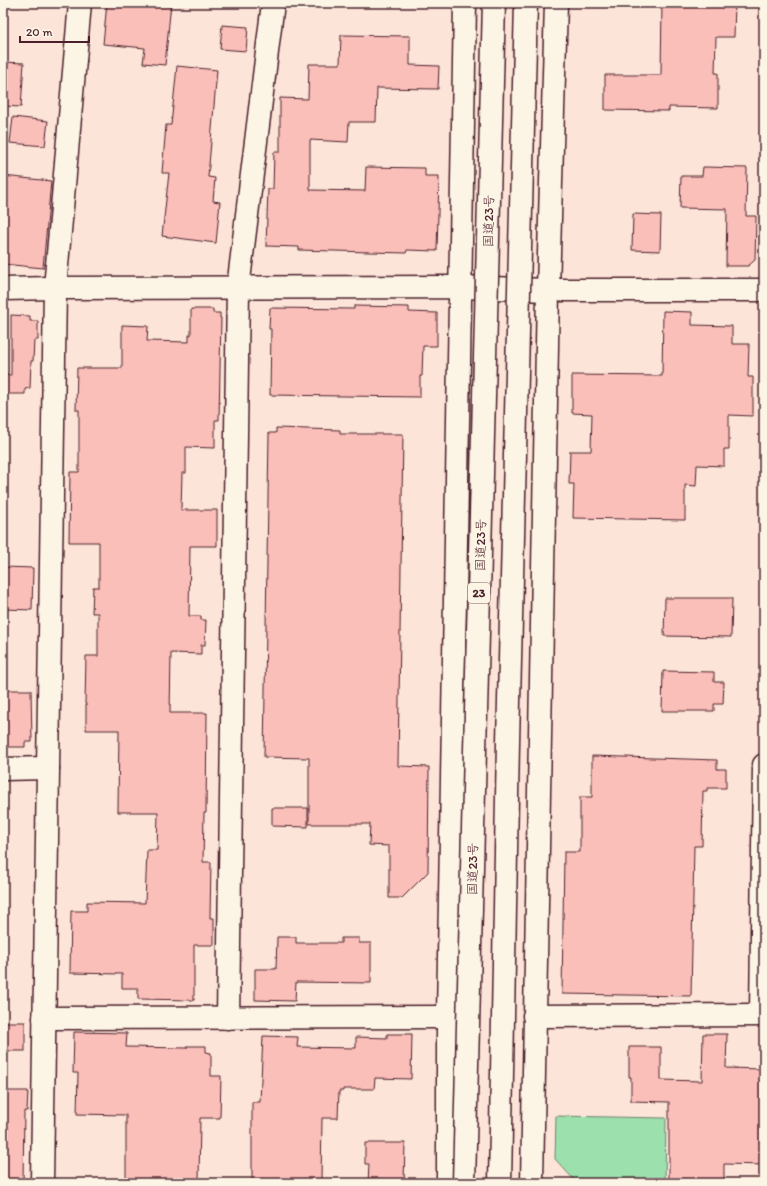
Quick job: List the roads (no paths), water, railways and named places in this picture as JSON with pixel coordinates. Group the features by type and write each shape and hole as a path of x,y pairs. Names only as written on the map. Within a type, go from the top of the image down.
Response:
{"main road":[{"path":"42,1183 55,288 80,3"},
{"path":"228,1018 238,288 273,3"},
{"path":"448,1183 448,1017 465,3"},
{"name":"国道23号","path":"464,1183 494,3"},
{"path":"500,1183 508,750 526,3"},
{"path":"532,1183 548,290 556,3"},
{"path":"3,289 461,287 548,290 764,290"},
{"path":"534,1016 762,1015 764,765"},
{"path":"3,769 48,768"},
{"path":"44,1018 448,1017"}]}
